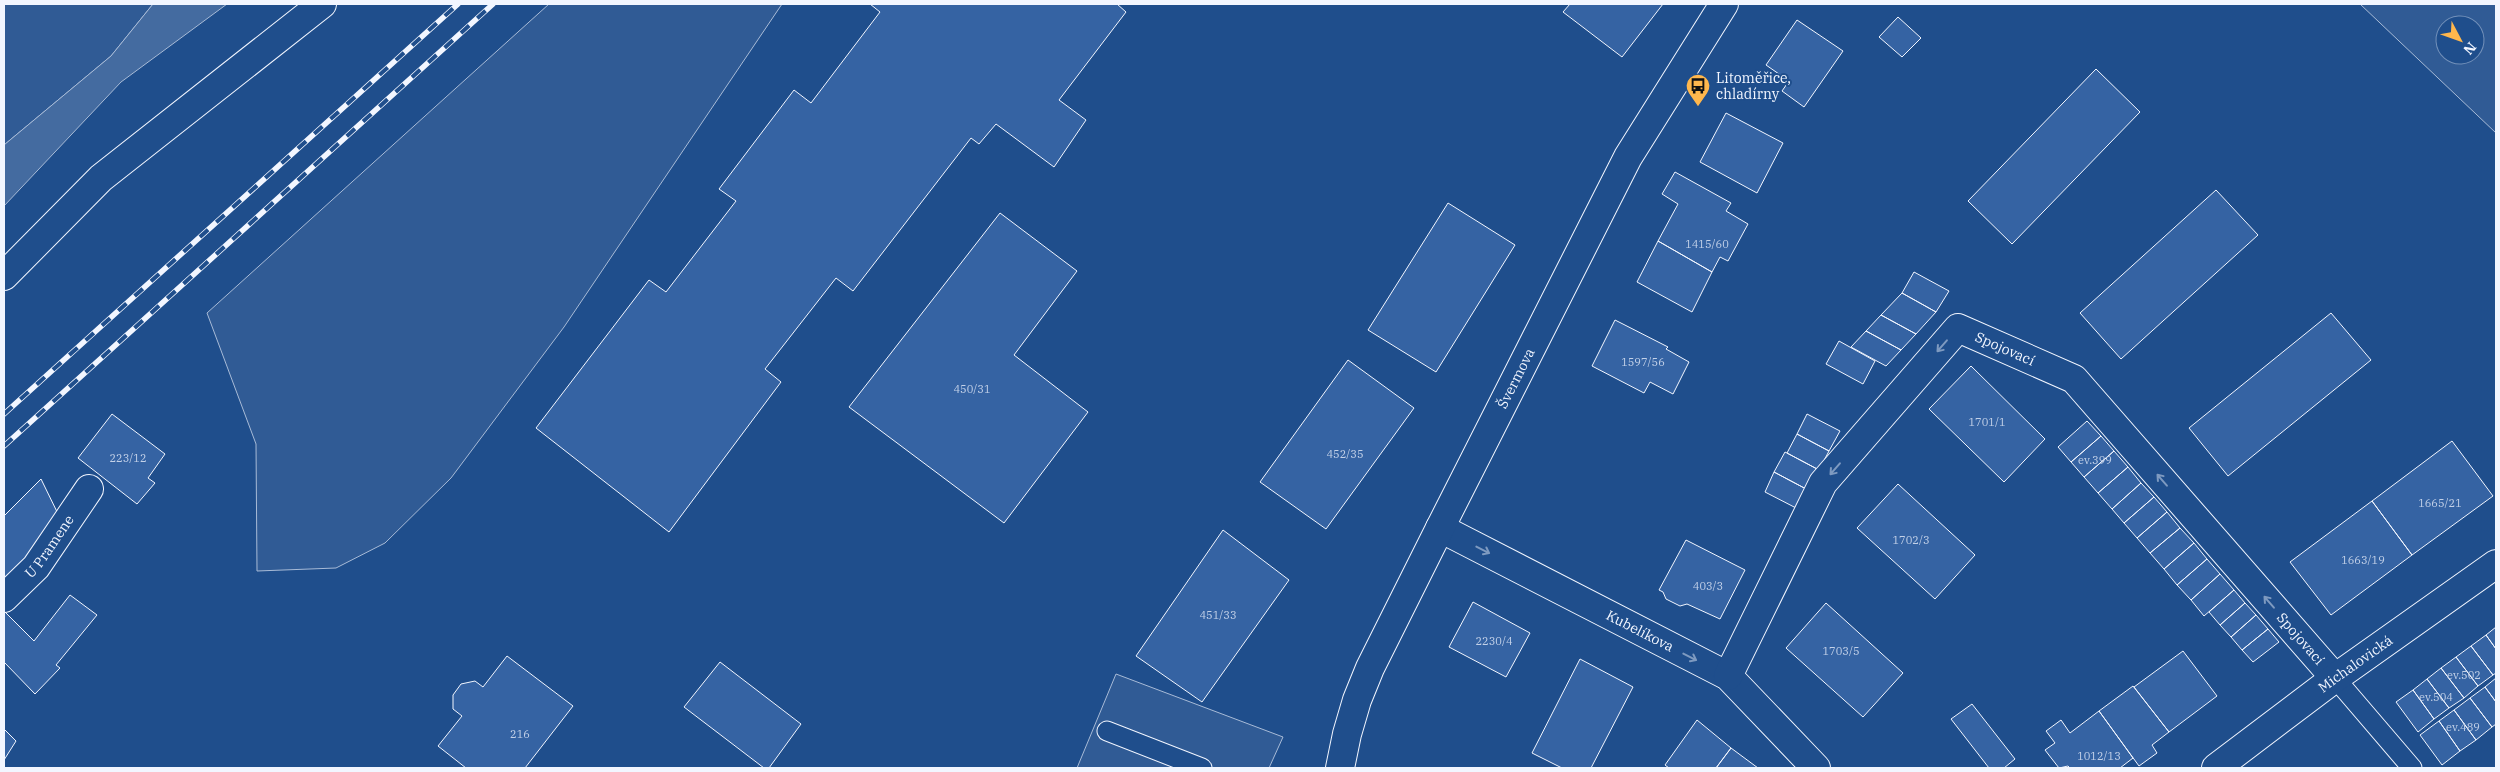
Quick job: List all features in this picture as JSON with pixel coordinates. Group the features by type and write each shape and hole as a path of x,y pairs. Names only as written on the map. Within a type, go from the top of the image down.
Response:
{"street":[{"path":"4,276 101,178 322,4"},
{"name":"Švermova","path":"1340,768 1346,734 1370,668 1440,528 1628,157 1724,4"},
{"name":"Spojovací","path":"1728,676 1823,483 1958,328 2074,379 2335,678"},
{"name":"U Pramene","path":"4,598 36,567 89,490"},
{"name":"Kubelíkova","path":"1440,528 1728,676 1816,768"},
{"name":"Michalovická","path":"2216,768 2335,678 2496,564"}],"lane":[{"path":"2335,678 2412,768"},
{"path":"1106,730 1202,768"}],"shaded area":[{"path":"4,4 153,4 111,56 4,145"},
{"path":"153,4 227,4 121,82 4,206 4,145 111,56"},
{"path":"549,4 782,4 564,327 451,478 385,543 336,568 257,571 256,444 207,313"},
{"path":"2360,4 2496,4 2496,133"},
{"path":"1116,674 1283,737 1269,768 1077,768"}],"building":[{"path":"870,4 1117,4 1126,12 1059,100 1086,120 1054,167 996,124 979,144 971,138 853,291 836,278 765,369 781,382 669,532 536,428 649,280 666,292 736,201 719,189 794,90 811,103 880,12"},
{"path":"1570,4 1663,4 1622,57 1563,12"},
{"path":"1898,17 1921,38 1902,57 1879,37"},
{"path":"1797,20 1843,51 1804,107 1782,91 1789,81 1766,65"},
{"path":"2096,69 2140,112 2012,244 1968,201"},
{"path":"1726,113 1783,143 1757,193 1700,162"},
{"path":"1675,172 1731,203 1726,211 1748,224 1728,261 1720,257 1712,272 1658,241 1678,204 1662,194"},
{"path":"2216,190 2258,235 2121,359 2080,313"},
{"path":"1448,203 1515,245 1436,372 1368,330"},
{"path":"1000,213 1077,271 1014,355 1088,412 1004,523 849,407"},
{"path":"1658,241 1712,272 1692,312 1637,282"},
{"path":"1914,272 1949,291 1936,312 1902,293"},
{"path":"1902,293 1936,312 1916,334 1881,315"},
{"path":"2331,313 2371,360 2228,476 2189,428"},
{"path":"1881,315 1916,334 1901,350 1866,331"},
{"path":"1615,320 1668,347 1666,349 1689,362 1673,394 1650,382 1644,393 1592,366"},
{"path":"1866,331 1901,350 1886,366 1851,347"},
{"path":"1839,341 1875,361 1863,384 1826,364"},
{"path":"1348,360 1414,408 1326,529 1260,482"},
{"path":"1971,366 2045,439 2004,482 1929,409"},
{"path":"112,414 165,454 148,478 155,483 137,504 78,458"},
{"path":"1807,414 1840,431 1829,451 1797,434"},
{"path":"2087,421 2101,436 2071,462 2058,447"},
{"path":"1797,434 1829,451 1819,470 1787,453"},
{"path":"2101,436 2114,451 2084,477 2071,462"},
{"path":"2452,441 2493,496 2412,555 2372,501"},
{"path":"2114,451 2128,467 2098,493 2084,477"},
{"path":"1785,452 1819,470 1808,490 1774,472"},
{"path":"2128,467 2141,483 2112,509 2098,493"},
{"path":"1774,472 1808,490 1798,509 1765,492"},
{"path":"41,479 62,522 4,581 4,516"},
{"path":"2141,483 2154,497 2124,523 2112,509"},
{"path":"1898,484 1975,555 1935,599 1857,528"},
{"path":"2154,497 2167,512 2137,538 2124,523"},
{"path":"2372,501 2412,555 2331,615 2290,562"},
{"path":"2167,512 2180,528 2150,553 2137,538"},
{"path":"2180,528 2194,543 2164,569 2150,553"},
{"path":"1223,530 1289,580 1202,702 1136,656"},
{"path":"1686,540 1745,570 1720,619 1687,604 1680,606 1666,599 1663,592 1659,590"},
{"path":"2194,543 2207,559 2177,585 2164,569"},
{"path":"2207,559 2220,574 2191,600 2177,585"},
{"path":"2220,574 2234,590 2204,616 2191,600"},
{"path":"2234,590 2245,603 2220,625 2209,612"},
{"path":"70,595 97,615 56,665 60,668 35,694 4,662 4,614 5,612 34,641"},
{"path":"1473,602 1530,633 1506,677 1449,647"},
{"path":"1826,603 1903,673 1863,717 1786,648"},
{"path":"2245,603 2256,615 2231,637 2220,625"},
{"path":"2256,615 2268,629 2242,650 2231,637"},
{"path":"2496,627 2496,649 2486,635"},
{"path":"2268,629 2279,642 2253,662 2242,650"},
{"path":"2486,635 2496,649 2496,673 2493,675 2471,646"},
{"path":"2471,646 2493,675 2478,686 2456,657"},
{"path":"2183,651 2217,696 2169,732 2134,687"},
{"path":"507,656 573,706 525,768 466,768 438,746 462,716 453,709 453,695 461,684 475,681 483,687"},
{"path":"2456,657 2478,686 2464,698 2441,668"},
{"path":"1580,659 1633,687 1591,768 1562,768 1532,753"},
{"path":"720,662 801,724 769,768 764,768 684,707"},
{"path":"2441,668 2464,698 2449,708 2427,679"},
{"path":"2496,678 2496,702 2485,687"},
{"path":"2427,679 2449,708 2434,719 2413,690"},
{"path":"2133,686 2169,732 2152,745 2157,753 2139,766 2099,711"},
{"path":"2485,687 2496,702 2496,724 2492,727 2470,698"},
{"path":"2413,690 2434,719 2418,732 2396,702"},
{"path":"2470,698 2492,727 2476,740 2454,710"},
{"path":"1972,704 2015,759 2004,768 1989,768 1951,719"},
{"path":"2454,710 2476,740 2460,751 2439,721"},
{"path":"2099,711 2133,758 2120,768 2070,768 2068,766 2059,768 2045,750 2055,743 2046,731 2061,720 2070,733"},
{"path":"1697,720 1731,748 1716,768 1669,768 1665,765"},
{"path":"2439,721 2460,751 2442,765 2420,735"},
{"path":"4,729 16,741 4,760"},
{"path":"1731,748 1758,768 1716,768"}],"railway":[{"path":"4,414 458,4"},
{"path":"4,446 493,4"}],"place":[{"name":"Litoměřice, chladírny","path":"1698,107"}]}
